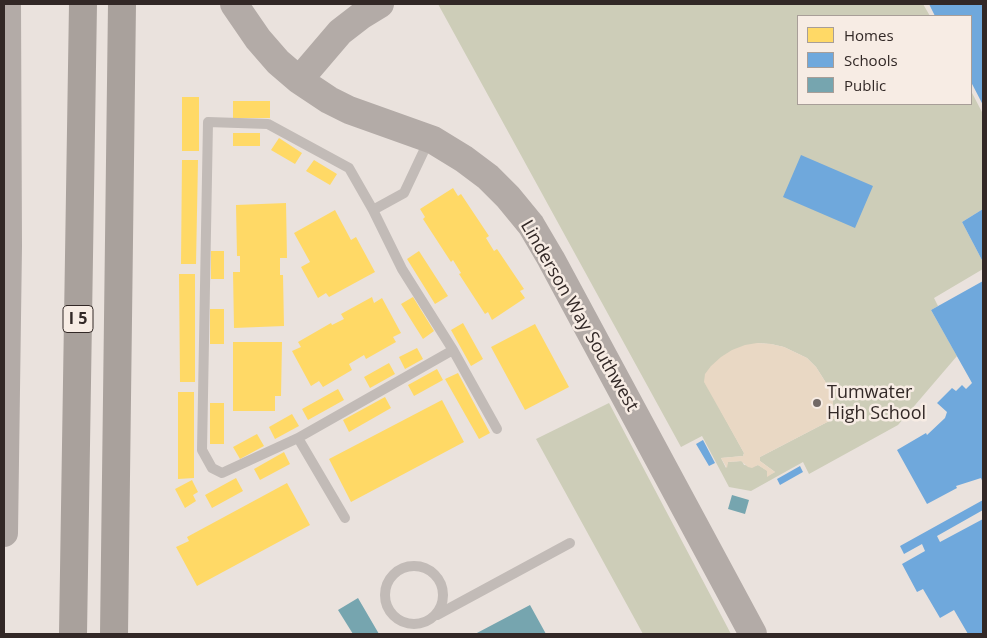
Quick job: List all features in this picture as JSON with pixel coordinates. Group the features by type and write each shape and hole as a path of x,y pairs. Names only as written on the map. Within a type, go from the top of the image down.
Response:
{"highway":[{"name":"I 5","path":"73,634 83,4"},
{"name":"I 5","path":"114,634 122,4"}],"street":[{"path":"4,533 7,4"},
{"name":"Linderson Way Southwest","path":"234,4 258,39 278,62 299,80 329,100 349,110 433,140 464,159 488,177 508,197 530,225 551,259 753,634"},
{"path":"299,80 340,32 380,4"}],"lane":[{"path":"453,350 298,438 222,473 212,468 202,450 208,122 268,124 349,168 402,269 453,350 497,429"},
{"path":"372,210 404,193 429,140"},
{"path":"298,438 345,518"},
{"path":"436,616 442,607 444,596 441,583 435,574 422,567 407,566 391,576 384,593 386,606 398,621 414,625 424,624 570,543"}],"green space":[{"name":"Tumwater High School","path":"438,4 923,4 929,15 797,15 797,105 972,105 972,93 983,114 983,209 962,222 983,262 983,269 934,298 938,306 931,310 957,356 898,425 809,474 803,462 751,491 729,487 702,436 681,447","holes":["757,343 784,347 807,358 816,367 828,386 832,397 835,418 760,457 760,461 775,472 767,476 768,471 758,465 744,465 742,461 728,462 726,468 721,458 743,456 744,453 721,411"]},
{"path":"609,403 731,634 643,634 536,439"}],"sand":[{"path":"757,343 784,347 807,358 816,367 828,386 832,397 835,418 760,457 760,461 775,472 767,477 767,471 758,465 752,468 741,461 728,462 727,468 721,458 743,456 744,453 704,382 705,374 721,357 732,350"}],"building: Homes":[{"path":"182,97 199,97 199,151 182,151"},
{"path":"233,101 270,101 270,118 233,118"},
{"path":"233,133 260,133 260,146 233,146"},
{"path":"279,138 302,153 295,164 271,150"},
{"path":"182,160 198,160 196,264 181,264"},
{"path":"314,160 337,174 330,185 306,171"},
{"path":"453,188 458,196 461,194 489,236 486,238 494,251 497,249 524,289 520,291 525,298 492,320 488,312 485,314 459,274 461,273 453,260 451,262 423,219 425,217 420,209"},
{"path":"286,203 287,258 280,258 280,275 283,275 284,326 234,328 233,272 240,272 240,256 237,256 236,205"},
{"path":"335,210 351,240 356,237 375,272 329,297 326,293 318,298 301,267 310,262 294,233"},
{"path":"211,251 224,251 224,279 211,279"},
{"path":"419,251 448,296 435,304 407,259"},
{"path":"179,274 195,274 195,382 180,382"},
{"path":"372,297 374,303 382,298 401,333 393,337 396,342 366,359 364,355 349,364 352,370 323,387 319,381 311,386 292,351 301,347 298,342 331,323 332,325 344,319 341,314"},
{"path":"413,297 434,331 423,339 401,304"},
{"path":"210,309 224,309 224,344 210,344"},
{"path":"463,323 483,359 471,366 451,330"},
{"path":"535,324 569,387 525,410 491,347"},
{"path":"233,342 282,342 281,396 275,396 275,411 233,411"},
{"path":"417,348 423,359 405,369 399,357"},
{"path":"389,363 395,374 370,388 364,377"},
{"path":"437,369 443,380 414,396 408,385"},
{"path":"458,373 490,433 479,439 445,379"},
{"path":"338,389 344,400 308,420 302,409"},
{"path":"178,392 194,392 194,478 178,479"},
{"path":"385,397 391,408 349,432 343,420"},
{"path":"442,400 464,442 351,502 329,459"},
{"path":"210,403 224,403 224,444 210,444"},
{"path":"292,414 299,426 275,439 269,427"},
{"path":"257,434 264,446 240,459 233,447"},
{"path":"284,452 290,464 260,480 254,469"},
{"path":"236,478 243,491 212,508 205,495"},
{"path":"192,480 198,492 193,495 196,501 185,508 175,489"},
{"path":"287,483 310,525 197,586 176,547 189,541 187,537"}],"building: Schools":[{"path":"929,4 983,4 983,105 972,84 972,15 934,15"},
{"path":"801,155 873,186 855,228 783,197"},
{"path":"983,209 983,262 962,222"},
{"path":"983,281 983,483 981,478 956,486 957,488 927,504 897,450 926,433 927,435 945,418 947,412 937,403 952,388 956,391 962,385 966,389 972,383 931,310"},
{"path":"703,440 715,463 709,466 696,444"},
{"path":"800,466 803,472 780,485 777,479"},
{"path":"983,500 983,510 937,536 940,542 983,519 983,634 968,634 954,610 940,618 923,589 917,592 902,564 925,551 922,544 904,554 900,546"}],"building: Public":[{"path":"732,495 749,500 745,514 728,509"},
{"path":"358,598 379,634 353,634 338,610"},
{"path":"530,605 546,634 475,634"}],"place":[{"name":"Tumwater High School","path":"817,403"}]}
